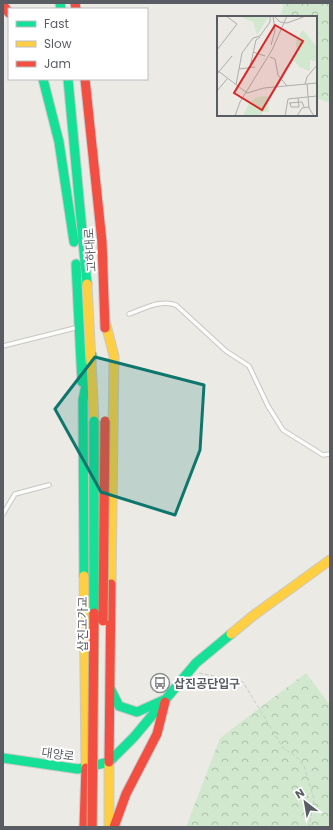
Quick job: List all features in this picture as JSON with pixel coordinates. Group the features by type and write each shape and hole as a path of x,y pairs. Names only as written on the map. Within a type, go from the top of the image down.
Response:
{"main road":[{"path":"43,80 59,142 70,209 75,256 83,400 86,768 84,827"},
{"name":"고하대로","path":"68,80 76,154 92,356 94,421"},
{"name":"고하대로","path":"85,80 102,235 105,321 105,421"},
{"path":"105,321 114,356 109,827"},
{"path":"83,400 92,356"},
{"name":"삽진고가교","path":"92,827 94,726 94,421"},
{"name":"삽진고가교","path":"101,827 105,421"},
{"path":"109,762 134,737 196,663 238,627 330,560"},
{"path":"110,689 120,706 138,712 166,699"},
{"path":"114,827 126,794 157,734 166,699"},
{"name":"대양로","path":"3,758 74,769 86,768 109,762"}],"lane":[{"path":"129,314 161,303 167,302 176,305 226,351 248,366 268,406 283,430 324,455 330,454"},
{"path":"3,346 75,328"},
{"path":"3,514 15,494 49,485"}],"path":[{"path":"189,671 243,682 283,748 298,758 304,766 314,799 309,827"}],"highlighted area":[{"path":"95,357 204,385 200,450 175,515 101,492 55,409"}],"green space":[{"path":"284,3 330,3 330,103 317,98 317,16 280,16"},
{"path":"306,673 330,705 330,827 186,827 220,738"}],"traffic: fast":[{"path":"60,3 61,8"},
{"path":"43,80 59,142 74,242"},
{"path":"68,80 87,284"},
{"path":"76,264 82,382"},
{"path":"84,576 83,400 92,355"},
{"path":"94,421 94,613"},
{"path":"3,758 78,769 109,762 134,737 196,663 231,634"},
{"path":"111,690 119,706 137,712 166,699"}],"traffic: slow":[{"path":"87,284 94,421"},
{"path":"105,321 114,356 111,584"},
{"path":"231,634 254,615 330,560"},
{"path":"84,576 86,768"},
{"path":"109,762 109,827"}],"traffic: jam":[{"path":"75,3 76,8"},
{"path":"3,5 8,12"},
{"path":"85,80 102,242 105,328"},
{"path":"103,621 105,421"},
{"path":"109,762 111,584"},
{"path":"92,827 94,613"},
{"path":"114,827 126,794 157,734 165,702"},
{"path":"84,827 86,768"}],"place":[{"name":"삽진공단입구","path":"160,683"}]}
